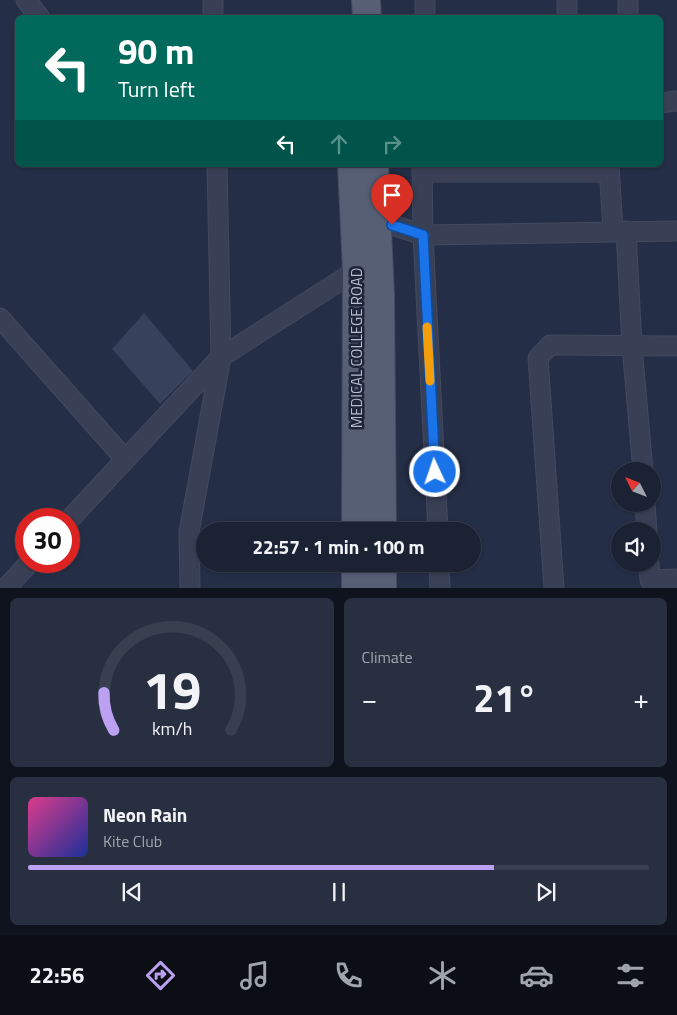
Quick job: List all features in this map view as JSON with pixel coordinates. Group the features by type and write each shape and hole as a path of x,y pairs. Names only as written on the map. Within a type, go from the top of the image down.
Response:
{"main road":[{"path":"348,15 349,0"},
{"path":"366,0 367,15"},
{"name":"MEDICAL COLLEGE ROAD","path":"352,167 357,270 356,522"},
{"path":"374,167 380,295 382,522"},
{"path":"356,572 356,588"},
{"path":"382,572 382,588"}],"street":[{"path":"26,0 38,15"},
{"path":"212,0 213,15"},
{"path":"424,15 425,0"},
{"path":"567,0 567,15"},
{"path":"628,0 628,15"},
{"path":"663,103 677,101"},
{"path":"190,588 189,532 221,357 216,167"},
{"path":"438,522 423,235 422,168 609,168 619,231 632,346 642,462"},
{"path":"377,220 423,235 677,231"},
{"path":"80,508 221,357 357,270"},
{"path":"0,318 126,459"},
{"path":"554,588 538,358 550,345 556,344 677,346"},
{"path":"439,572 440,588"},
{"path":"6,588 20,573"},
{"path":"650,577 677,578"}],"building":[{"path":"144,313 193,371 160,404 112,349"}],"slow traffic":[{"path":"427,327 430,381"}],"route":[{"path":"392,225 423,235 435,472"}]}
